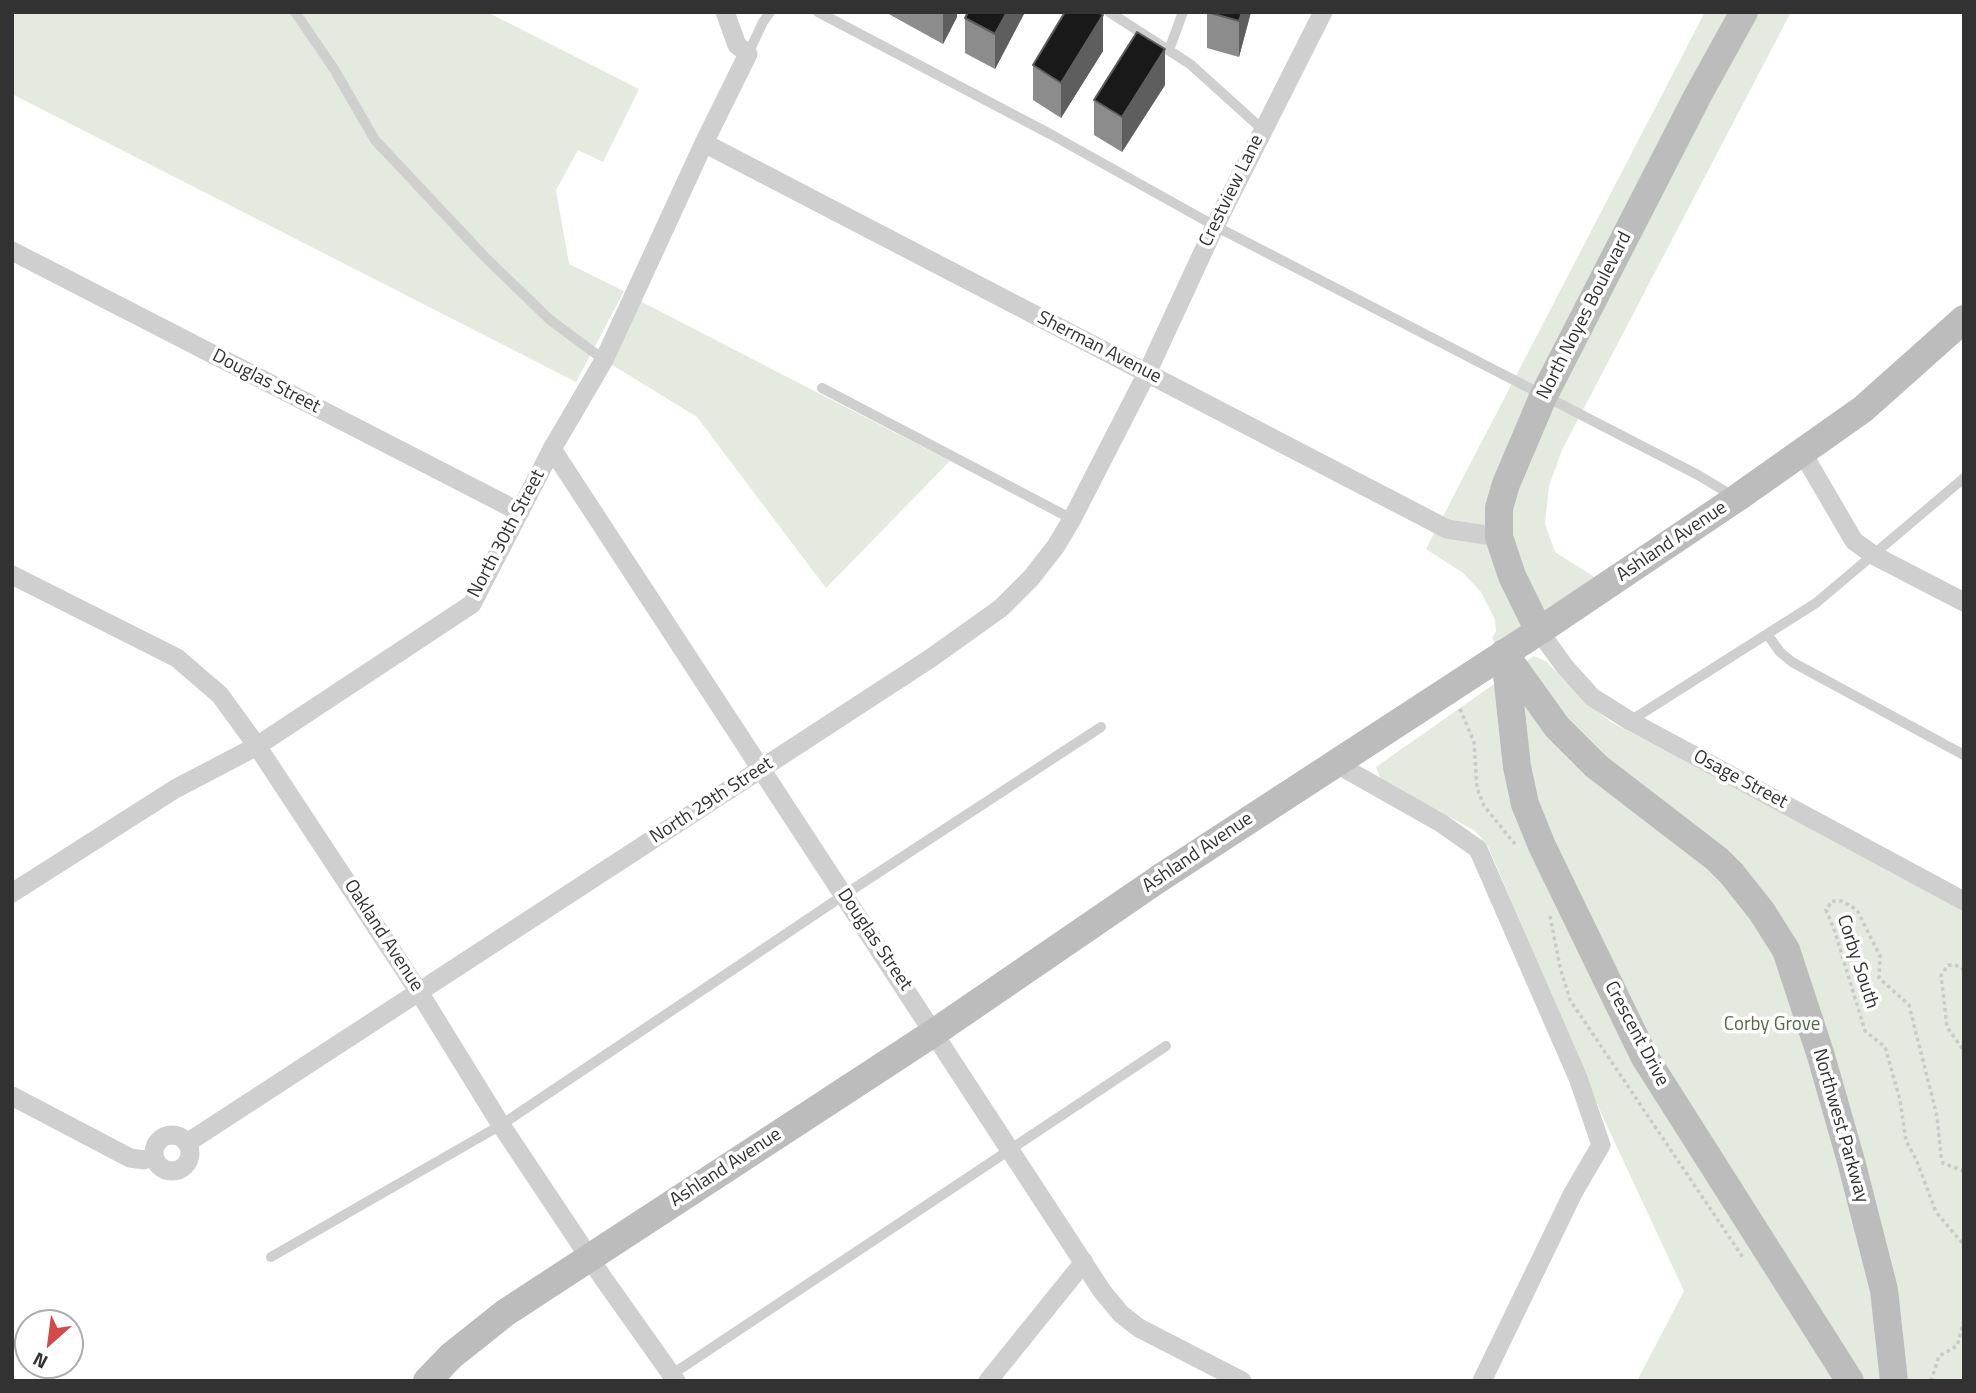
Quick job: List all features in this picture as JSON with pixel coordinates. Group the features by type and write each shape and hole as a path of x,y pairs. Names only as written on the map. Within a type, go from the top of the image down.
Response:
{"street":[{"path":"725,12 737,45 748,54"},
{"name":"Crestview Lane","path":"1147,373 1215,226 1323,12"},
{"name":"North Noyes Boulevard","path":"1539,631 1512,576 1499,537 1499,508 1506,484 1543,397 1692,107 1744,12"},
{"name":"North 30th Street","path":"12,893 175,789 257,746 472,604 552,449 604,360 748,54"},
{"name":"Sherman Avenue","path":"704,143 1447,530 1499,537"},
{"name":"Douglas Street","path":"12,251 520,512"},
{"name":"Ashland Avenue","path":"427,1381 451,1356 505,1313 935,1032 1160,878 1539,631 1737,498 1863,408 1964,319"},
{"name":"North 29th Street","path":"12,1097 130,1158 144,1160 154,1156 157,1142 162,1137 176,1135 187,1143 931,658 1001,608 1031,578 1056,546 1147,373"},
{"name":"Douglas Street","path":"552,449 1102,1291 1121,1314 1139,1328 1242,1381"},
{"path":"1802,452 1854,541 1964,602"},
{"name":"Oakland Avenue","path":"12,575 177,658 220,695 257,746 419,992 500,1125 671,1379"},
{"name":"Osage Street","path":"1539,631 1565,667 1592,696 1630,721 1964,901"},
{"name":"Crescent Drive","path":"1504,653 1517,767 1525,804 1542,846 1644,1056 1850,1381"},
{"name":"Northwest Parkway","path":"1504,653 1557,727 1596,766 1717,859 1732,874 1762,912 1786,950 1825,1069 1884,1290 1894,1381"},
{"path":"1335,763 1441,823 1478,849 1578,1078 1601,1145 1573,1193 1482,1381"},
{"path":"988,1381 1084,1262"}],"lane":[{"path":"295,12 334,69 375,140 484,256 549,318 604,360"},
{"path":"748,54 770,12"},
{"path":"818,12 1052,135 1215,226 1698,475 1737,498"},
{"path":"1109,12 1190,64 1262,130"},
{"path":"1169,50 1183,12"},
{"path":"822,388 1072,519"},
{"path":"1630,721 1816,603 1964,478"},
{"path":"1767,634 1780,652 1793,662 1964,755"},
{"path":"271,1257 500,1125 1101,727"},
{"path":"671,1379 1010,1148 1166,1046"}],"path":[{"name":"Corby South","path":"1964,1171 1943,1163 1937,1116 1909,1005 1879,978 1880,956 1857,910 1842,901 1832,901 1826,910 1865,1031 1885,1047 1900,1100 1906,1141 1916,1159 1936,1212 1964,1245"},
{"path":"1964,970 1959,966 1948,965 1941,975 1947,1027 1964,1051"},
{"path":"1931,1381 1938,1356 1957,1346 1964,1321"}],"green space":[{"path":"12,12 487,12 639,89 603,162 578,150 556,190 569,264 624,291 576,382 12,94"},
{"path":"1705,12 1791,12 1562,450 1549,486 1545,524 1555,552 1599,580 1496,645 1492,638 1496,631 1495,620 1481,592 1463,573 1426,549"},
{"path":"640,301 950,461 826,588 697,417 609,363"},
{"name":"Corby Grove","path":"1534,656 1547,662 1582,700 1611,722 1964,910 1964,1381 1637,1381 1684,1291 1602,1115 1488,846 1475,831 1381,779 1376,767"}],"building":[{"path":"968,12 1007,12 995,34 965,18"},
{"path":"1065,12 1098,12 1103,15 1061,83 1033,65"},
{"path":"1207,12 1242,12 1239,21"},
{"path":"1137,32 1165,49 1122,117 1094,100"}]}
